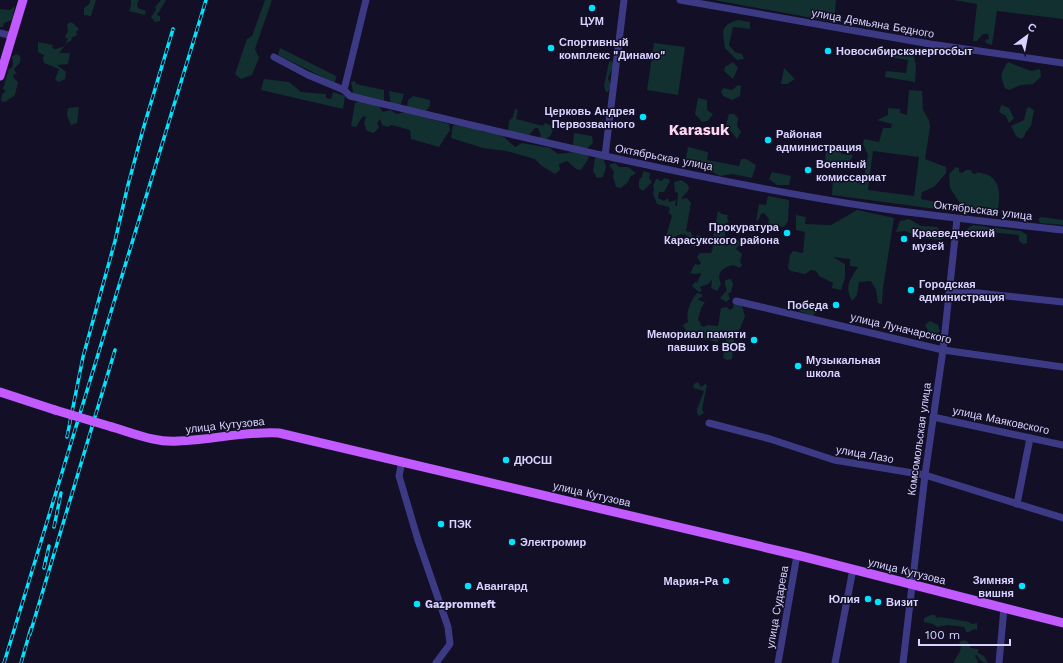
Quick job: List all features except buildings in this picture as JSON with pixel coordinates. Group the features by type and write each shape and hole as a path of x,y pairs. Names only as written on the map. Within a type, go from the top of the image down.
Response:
{"main road":[{"path":"0,76 23,0"},
{"name":"улица Кутузова","path":"0,392 151,438 178,442 239,434 279,432 797,555 1063,623"}],"street":[{"path":"344,90 366,0"},
{"path":"605,156 624,0"},
{"name":"улица Демьяна Бедного","path":"680,0 930,44 1063,63"},
{"path":"0,33 12,36"},
{"name":"Октябрьская улица","path":"274,57 308,75 344,90 350,96 605,156 877,208 957,219 1063,230"},
{"name":"Комсомольская улица","path":"903,663 924,475 943,350 957,219"},
{"path":"950,290 1063,302"},
{"name":"улица Луначарского","path":"736,301 943,350 1063,367"},
{"name":"улица Маяковского","path":"933,417 1063,445"},
{"name":"улица Лазо","path":"709,423 770,439 834,460 924,475 1063,518"},
{"path":"1017,504 1030,438"},
{"path":"402,461 399,476 418,540 448,627 450,644 436,663"},
{"name":"улица Сударева","path":"778,663 797,555"},
{"path":"835,663 853,569"},
{"path":"998,663 1004,608"}],"green space":[{"path":"90,0 96,0 91,16 84,15 84,8 90,3"},
{"path":"131,0 139,0 137,4 138,8 146,11 145,15 129,11"},
{"path":"161,0 166,0 157,15 160,16 160,21 155,22 151,17 156,10 155,7"},
{"path":"265,0 272,0 255,49 259,58 252,75 241,79 235,74 247,39 252,36"},
{"path":"714,0 836,0 834,22"},
{"path":"954,0 1063,0 1063,19 997,11 992,45 986,43 985,40 989,39 988,34 982,35 977,41 973,41 977,4"},
{"path":"15,6 12,20 4,23 3,27 0,27 0,9 10,10"},
{"path":"738,20 750,22 750,29 733,27 729,45 735,52 742,54 744,59 737,60 725,48 723,33 725,27"},
{"path":"70,22 79,29 76,32 77,35 65,44 68,39 65,37 68,31 67,25"},
{"path":"38,42 53,45 52,48 56,49 65,46 59,53 70,53 68,64 57,65 66,72 65,79 59,82 55,80 59,69 44,63 44,55 38,52"},
{"path":"654,43 685,47 678,95 647,90"},
{"path":"280,48 336,76 335,83 278,55"},
{"path":"886,50 913,53 916,66 915,82 885,77 886,71 906,73 908,60 888,57"},
{"path":"16,54 20,56 20,63 14,70 17,73 13,75 18,82 15,95 5,102 1,101 2,94 5,92 3,89 9,69 12,68 12,57"},
{"path":"612,61 614,65 608,78 611,85 608,92 606,92 604,86 609,62"},
{"path":"733,62 738,68 733,79 724,71 725,67"},
{"path":"1008,62 1031,71 1040,69 1041,77 1033,84 1021,85 1009,90 1005,88 1002,81 1002,72"},
{"path":"784,68 795,79 787,84 781,84"},
{"path":"264,79 289,82 301,92 326,94 326,98 331,99 333,92 345,96 343,109 261,90"},
{"path":"355,81 356,84 384,90 384,102 351,95 353,91 351,82"},
{"path":"738,85 741,86 740,96 732,100 723,96 721,91 724,88 732,90"},
{"path":"909,90 922,91 923,110 929,120 930,127 925,159 946,167 946,173 934,187 922,192 921,199 936,202 936,209 832,195 833,178 863,183 868,155 863,144 864,139 879,142 883,128 891,128 892,124 877,120 888,115 888,108 900,109 900,113 907,115","holes":["873,151 919,157 914,196 868,190"]},
{"path":"389,91 404,94 400,107 391,106"},
{"path":"413,96 430,100 430,106 425,112 407,107 408,100"},
{"path":"698,98 707,100 707,110 713,114 708,121 702,122 695,114"},
{"path":"365,100 377,104 383,112 390,110 397,114 405,112 449,124 450,130 439,147 411,139 410,130 392,125 387,127 382,125 380,119 377,123 379,127 374,133 367,131 364,123 366,117 363,116 356,127 351,126 355,103"},
{"path":"1001,105 1009,108 1014,118 1009,123 1006,116 999,112"},
{"path":"79,107 77,123 71,125 67,116 68,108"},
{"path":"1029,107 1034,110 1031,126 1021,139 1016,136 1011,126 1024,120 1027,108"},
{"path":"515,109 518,110 516,119 543,126 545,123 550,125 553,130 550,136 544,141 535,139 541,136 538,128 535,128 529,135 508,131 509,121 513,117"},
{"path":"729,114 734,114 738,118 737,126 741,132 737,139 726,125"},
{"path":"453,125 474,128 483,132 495,133 504,137 515,147 522,143 550,148 558,154 574,152 587,154 589,158 581,170 576,169 567,161 559,164 560,170 555,174 542,166 535,159 506,151 483,148 451,138"},
{"path":"574,133 592,136 593,143 584,150 580,149 573,145"},
{"path":"826,146 839,148 842,154 853,155 848,166 825,166"},
{"path":"688,147 708,152 707,160 739,166 741,159 746,159 756,165 752,178 732,174 720,176 704,168 702,162 686,159"},
{"path":"639,150 655,153 657,157 647,159 640,157"},
{"path":"595,158 603,158 606,167 603,177 597,178 593,171"},
{"path":"615,163 619,167 628,167 636,173 630,177 628,182 621,188 616,187 613,177 614,172 609,165"},
{"path":"956,167 959,168 959,172 962,173 966,170 971,170 972,173 976,174 977,172 989,175 994,179 999,191 999,201 998,209 994,214 965,211 950,188 949,174"},
{"path":"643,171 650,173 649,178 652,182 643,191 639,188 639,180 642,177"},
{"path":"772,172 791,176 789,185 777,185 769,179"},
{"path":"664,178 669,179 670,181 664,192 659,192 658,199 664,201 668,198 669,202 676,200 675,206 677,206 678,193 675,192 674,182 681,180 689,187 688,191 682,197 682,199 687,198 691,203 686,231 690,231 695,238 697,235 701,236 699,240 705,244 697,247 691,244 689,236 682,234 676,236 677,240 670,245 664,243 672,216 668,212 670,210 669,207 657,204 653,194 653,186 656,179 659,179 659,181 663,180"},
{"path":"768,196 789,200 788,221 784,227 768,225 769,219 764,213 761,214 759,219 756,221 759,204 766,205"},
{"path":"857,210 894,218 883,288 882,304 878,303 876,290 871,281 859,282 857,295 852,301 848,287 850,280 858,267 850,266 850,259 833,257 845,264 845,278 841,290 832,288 833,283 819,276 816,271 811,270 805,274 791,271 788,268 790,255 793,251 803,253 805,232 796,230 796,215 806,217 805,224 831,225"},
{"path":"718,211 722,214 728,215 727,218 729,222 725,224 725,227 728,228 725,232 725,240 732,244 734,239 738,239 740,244 736,249 742,254 740,262 742,265 740,268 733,265 721,271 719,276 721,284 717,291 711,288 712,280 708,284 700,287 702,291 699,292 692,286 695,282 697,283 701,275 700,273 690,273 695,264 699,265 701,263 697,257 700,253 711,253"},
{"path":"1041,217 1063,220 1063,225 1040,223 1038,219"},
{"path":"909,219 921,226 937,227 946,236 940,240 922,238 905,231 896,232 900,221"},
{"path":"973,225 1021,231 1027,235 1027,243 1023,244 1019,241 1019,235 972,230 968,234 965,233 968,228"},
{"path":"731,279 733,284 731,292 728,294 730,299 726,302 720,298 727,290 725,280"},
{"path":"697,293 702,294 702,297 698,300 705,302 701,308 698,320 701,323 700,325 704,327 707,325 718,326 721,308 727,307 730,310 733,308 734,302 742,306 745,316 740,329 735,332 732,359 727,360 723,358 724,352 727,350 728,343 725,334 717,342 705,339 699,335 687,333 683,325 688,322 689,307"},
{"path":"803,302 809,307 815,308 816,312 813,316 799,311 801,303"},
{"path":"930,321 938,325 940,331 933,340 925,325"},
{"path":"698,382 701,387 705,384 707,385 702,409 704,413 699,416 697,409 704,391 693,388 694,384"},
{"path":"935,615 937,618 940,617 969,622 972,624 977,623 977,630 974,629 966,632 964,627 947,625 937,627 933,624 924,622 924,618"},
{"path":"964,640 968,642 971,648 978,649 978,653 984,656 988,663 981,661 977,655 975,656 978,663 954,663 961,648 959,642"}],"railway":[{"path":"4,663 206,0"},
{"path":"67,437 83,357 115,241 144,126 173,29"},
{"path":"30,634 115,350"},
{"path":"54,527 61,493"},
{"path":"44,568 49,546"},
{"path":"21,663 31,628"}],"place":[{"name":"ЦУМ","path":"592,8"},
{"name":"Спортивный комплекс \"Динамо\"","path":"551,48"},
{"name":"Новосибирскэнергосбыт","path":"828,51"},
{"name":"Церковь Андрея Первозванного","path":"643,117"},
{"name":"Районая администрация","path":"768,140"},
{"name":"Военный комиссариат","path":"808,170"},
{"name":"Прокуратура Карасукского района","path":"787,233"},
{"name":"Краеведческий музей","path":"904,239"},
{"name":"Городская администрация","path":"911,290"},
{"name":"Победа","path":"836,305"},
{"name":"Мемориал памяти павших в ВОВ","path":"754,340"},
{"name":"Музыкальная школа","path":"798,366"},
{"name":"ДЮСШ","path":"506,460"},
{"name":"ПЭК","path":"441,524"},
{"name":"Электромир","path":"512,542"},
{"name":"Мария-Ра","path":"726,581"},
{"name":"Авангард","path":"468,586"},
{"name":"Зимняя вишня","path":"1022,586"},
{"name":"Юлия","path":"868,599"},
{"name":"Визит","path":"878,602"},
{"name":"Gazpromneft","path":"417,604"}],"district":[{"name":"Karasuk","path":"699,130"}]}
